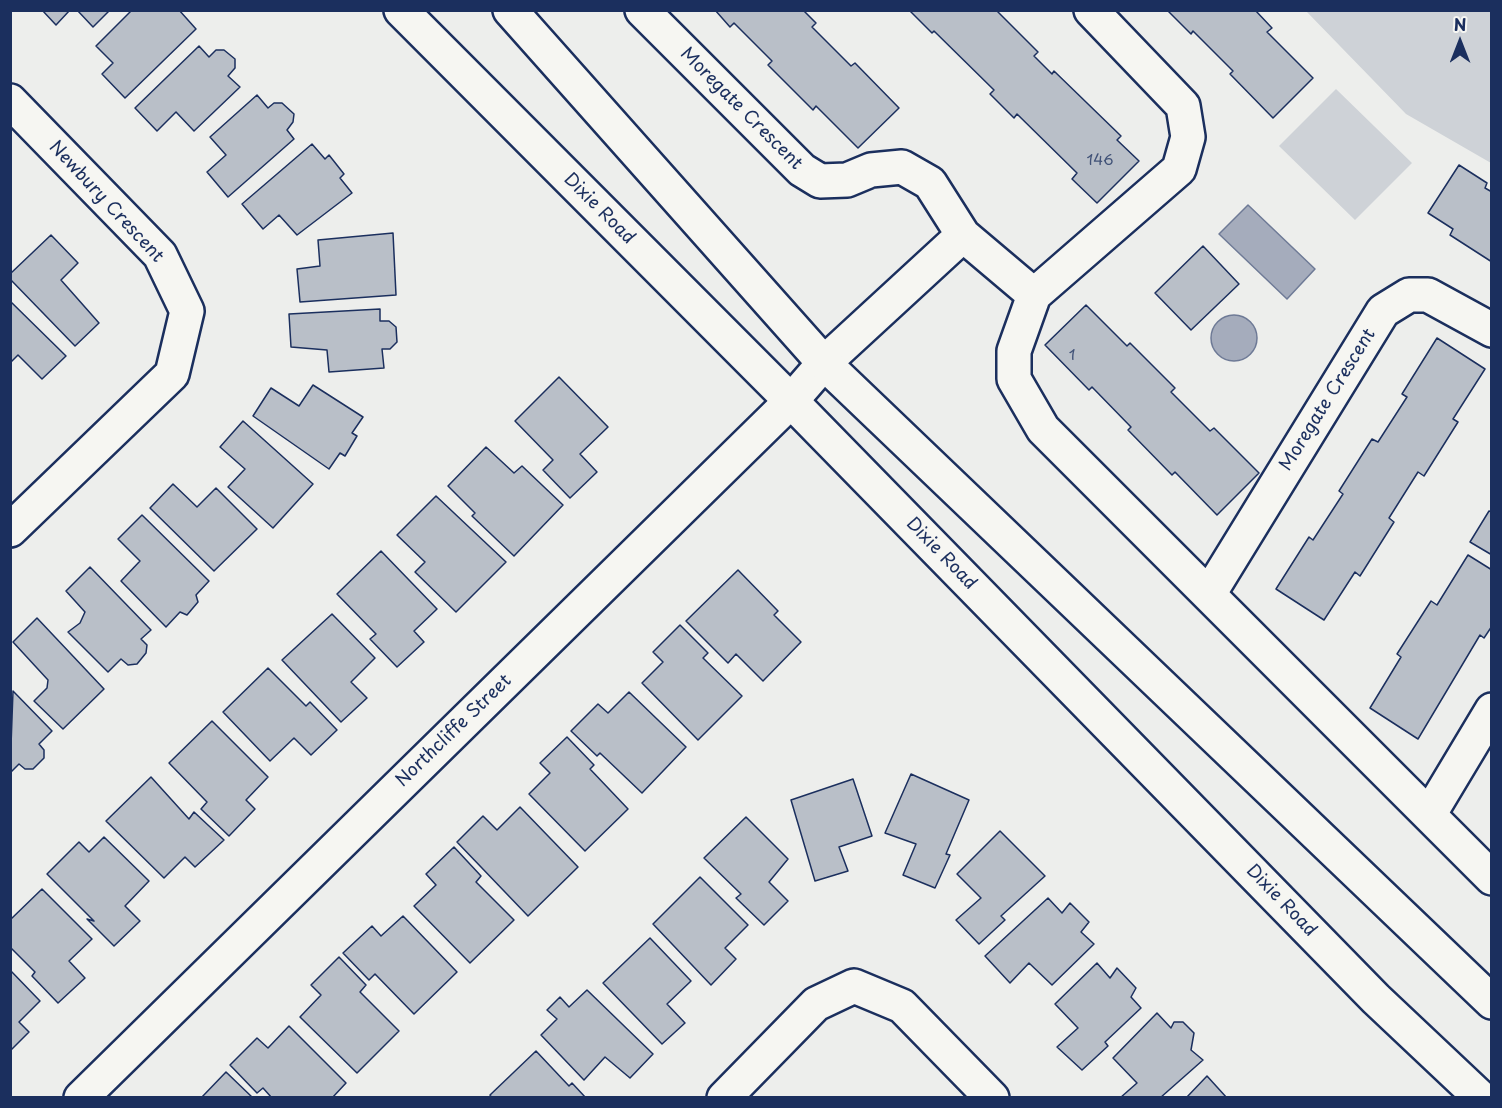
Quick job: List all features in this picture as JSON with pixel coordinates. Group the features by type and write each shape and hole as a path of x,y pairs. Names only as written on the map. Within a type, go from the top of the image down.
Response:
{"street":[{"name":"Dixie Road","path":"401,10 791,401 1376,999 1481,1098"},
{"path":"510,10 824,363 1491,1002"},
{"name":"Moregate Crescent","path":"642,10 802,170 820,181 829,181 847,180 871,170 902,167 930,183 963,235 1034,295"},
{"path":"1091,10 1183,106 1188,137 1179,169 1034,295 1014,351 1014,379 1043,429 1491,878"},
{"name":"Newbury Crescent","path":"10,101 160,255 187,312 172,374 10,530"},
{"path":"824,363 963,235"},
{"name":"Moregate Crescent","path":"1209,594 1383,311 1409,295 1428,295 1491,330"},
{"name":"Northcliffe Street","path":"81,1098 791,401 824,363"},
{"path":"1429,815 1491,710"},
{"path":"724,1098 816,1004 854,986 902,1006 992,1098"}],"shaded area":[{"path":"1306,11 1491,11 1491,163 1406,114"},
{"path":"1336,89 1412,163 1355,220 1279,146"}],"water":[{"path":"1248,205 1315,269 1287,299 1219,234"},
{"path":"1239,315 1251,321 1256,329 1256,347 1251,355 1243,360 1229,361 1217,355 1212,347 1211,333 1217,321 1225,316"}],"building":[{"path":"42,10 70,10 56,25"},
{"path":"77,10 110,10 93,27"},
{"path":"132,10 179,10 196,29 125,98 102,74 113,63 96,46"},
{"path":"715,10 803,10 816,23 812,27 851,66 855,63 899,108 858,148 816,106 813,110 768,65 772,61 734,23 730,27"},
{"path":"909,10 996,10 1038,52 1034,56 1052,74 1054,71 1121,136 1117,140 1139,161 1097,203 1072,179 1077,173 1017,114 1014,118 990,94 994,90 934,31 932,33"},
{"path":"1167,10 1255,10 1272,28 1267,32 1313,78 1273,118 1230,74 1233,71 1193,31 1191,34"},
{"path":"199,46 209,57 216,50 224,50 235,59 235,68 228,76 240,87 194,131 176,112 157,131 135,108"},
{"path":"257,95 268,108 274,103 282,103 294,114 293,122 287,130 294,139 228,197 207,172 226,155 210,137"},
{"path":"312,144 325,159 329,155 344,174 340,178 352,193 297,235 279,215 263,229 242,204"},
{"path":"1459,165 1487,183 1485,188 1492,192 1492,262 1450,235 1453,229 1428,213"},
{"path":"393,233 396,295 300,302 297,269 320,266 318,240"},
{"path":"51,235 78,263 61,280 99,323 75,346 10,279 10,274"},
{"path":"1203,246 1239,284 1191,330 1155,293"},
{"path":"10,301 66,356 42,379 18,355 10,363"},
{"path":"1086,305 1127,346 1130,343 1175,388 1171,392 1210,431 1214,428 1259,473 1217,515 1175,472 1172,475 1128,430 1131,427 1092,387 1089,390 1045,345"},
{"path":"380,309 380,321 389,321 396,327 397,342 390,349 382,349 384,368 329,372 327,350 291,347 289,314"},
{"path":"1437,338 1485,369 1453,419 1458,422 1424,476 1418,472 1389,518 1394,522 1360,576 1355,572 1324,620 1276,589 1309,537 1313,540 1343,494 1339,491 1372,439 1378,442 1407,397 1402,394"},
{"path":"559,377 608,427 580,454 597,472 570,498 543,470 553,460 515,421"},
{"path":"313,385 363,417 352,433 357,436 345,456 340,453 329,469 253,416 271,388 299,406"},
{"path":"243,421 313,484 273,528 228,487 245,469 220,447"},
{"path":"486,447 514,473 522,466 563,505 514,556 472,516 475,513 448,486"},
{"path":"173,484 197,507 216,488 257,529 214,571 150,508"},
{"path":"436,496 506,562 456,612 415,572 425,562 397,535"},
{"path":"1489,511 1492,512 1492,555 1470,542"},
{"path":"142,515 209,581 196,595 198,602 187,615 180,612 166,627 121,581 140,561 118,539"},
{"path":"381,551 437,609 414,631 424,642 397,667 370,639 376,634 337,594"},
{"path":"1468,555 1492,570 1492,626 1484,638 1480,635 1418,739 1370,708 1401,657 1397,654 1431,601 1437,605"},
{"path":"90,567 151,630 141,639 147,645 146,653 137,664 128,665 121,659 108,672 68,632 80,623 85,612 66,591"},
{"path":"738,570 778,611 774,615 801,642 763,681 736,654 728,663 686,621"},
{"path":"332,614 375,658 351,682 367,698 341,722 282,660"},
{"path":"37,618 104,689 63,729 34,701 47,688 48,680 13,642"},
{"path":"680,625 708,653 703,658 742,696 698,740 642,683 663,662 653,652"},
{"path":"268,668 306,706 310,702 337,730 311,755 294,738 270,761 223,712"},
{"path":"13,691 52,731 39,744 44,750 44,758 33,769 25,769 19,764 10,773"},
{"path":"629,692 686,747 642,793 600,753 597,756 571,731 598,704 608,713"},
{"path":"212,721 268,777 246,800 255,809 229,836 201,809 207,802 169,763"},
{"path":"567,737 594,765 590,769 628,809 585,851 529,794 550,773 540,763"},
{"path":"911,774 969,800 946,854 950,855 935,888 903,875 916,844 885,833"},
{"path":"151,777 189,819 194,812 224,840 195,867 185,857 164,878 106,821"},
{"path":"853,779 872,836 839,847 848,871 815,881 791,800"},
{"path":"520,807 578,867 528,916 457,842 483,816 497,830"},
{"path":"746,817 788,859 769,882 788,901 764,925 736,898 741,894 704,858"},
{"path":"1000,831 1045,876 1001,916 1005,920 979,944 956,920 981,898 957,874"},
{"path":"104,837 149,881 125,906 140,921 114,946 87,919 94,921 47,874 79,842 89,852"},
{"path":"454,847 481,876 476,882 514,920 470,963 414,906 436,885 426,874"},
{"path":"700,877 748,925 725,948 736,959 711,985 653,924"},
{"path":"42,889 92,939 69,961 85,978 58,1003 32,976 35,972 10,947 10,920"},
{"path":"1048,898 1062,913 1070,903 1089,922 1081,932 1094,944 1052,985 1029,963 1010,983 985,956"},
{"path":"403,916 457,972 414,1014 375,974 369,980 343,953 372,926 381,936"},
{"path":"650,938 691,981 667,1004 685,1023 662,1044 603,983"},
{"path":"339,957 366,985 360,992 399,1031 357,1073 300,1017 321,995 311,985"},
{"path":"1097,963 1110,978 1117,968 1136,988 1131,997 1141,1008 1105,1042 1108,1046 1082,1070 1057,1047 1078,1028 1055,1004"},
{"path":"10,970 40,1001 19,1022 29,1032 10,1051"},
{"path":"587,990 653,1054 630,1078 605,1057 584,1080 541,1035 557,1019 547,1010 560,997 569,1007"},
{"path":"1157,1013 1171,1028 1174,1022 1183,1022 1194,1033 1191,1050 1203,1060 1160,1098 1120,1098 1137,1083 1113,1058"},
{"path":"289,1026 346,1083 332,1098 272,1098 263,1088 257,1093 230,1065 257,1038 268,1048"},
{"path":"536,1051 569,1086 572,1083 586,1098 492,1098 490,1095"},
{"path":"226,1072 253,1098 201,1098"},
{"path":"1207,1076 1227,1098 1186,1098"}]}
